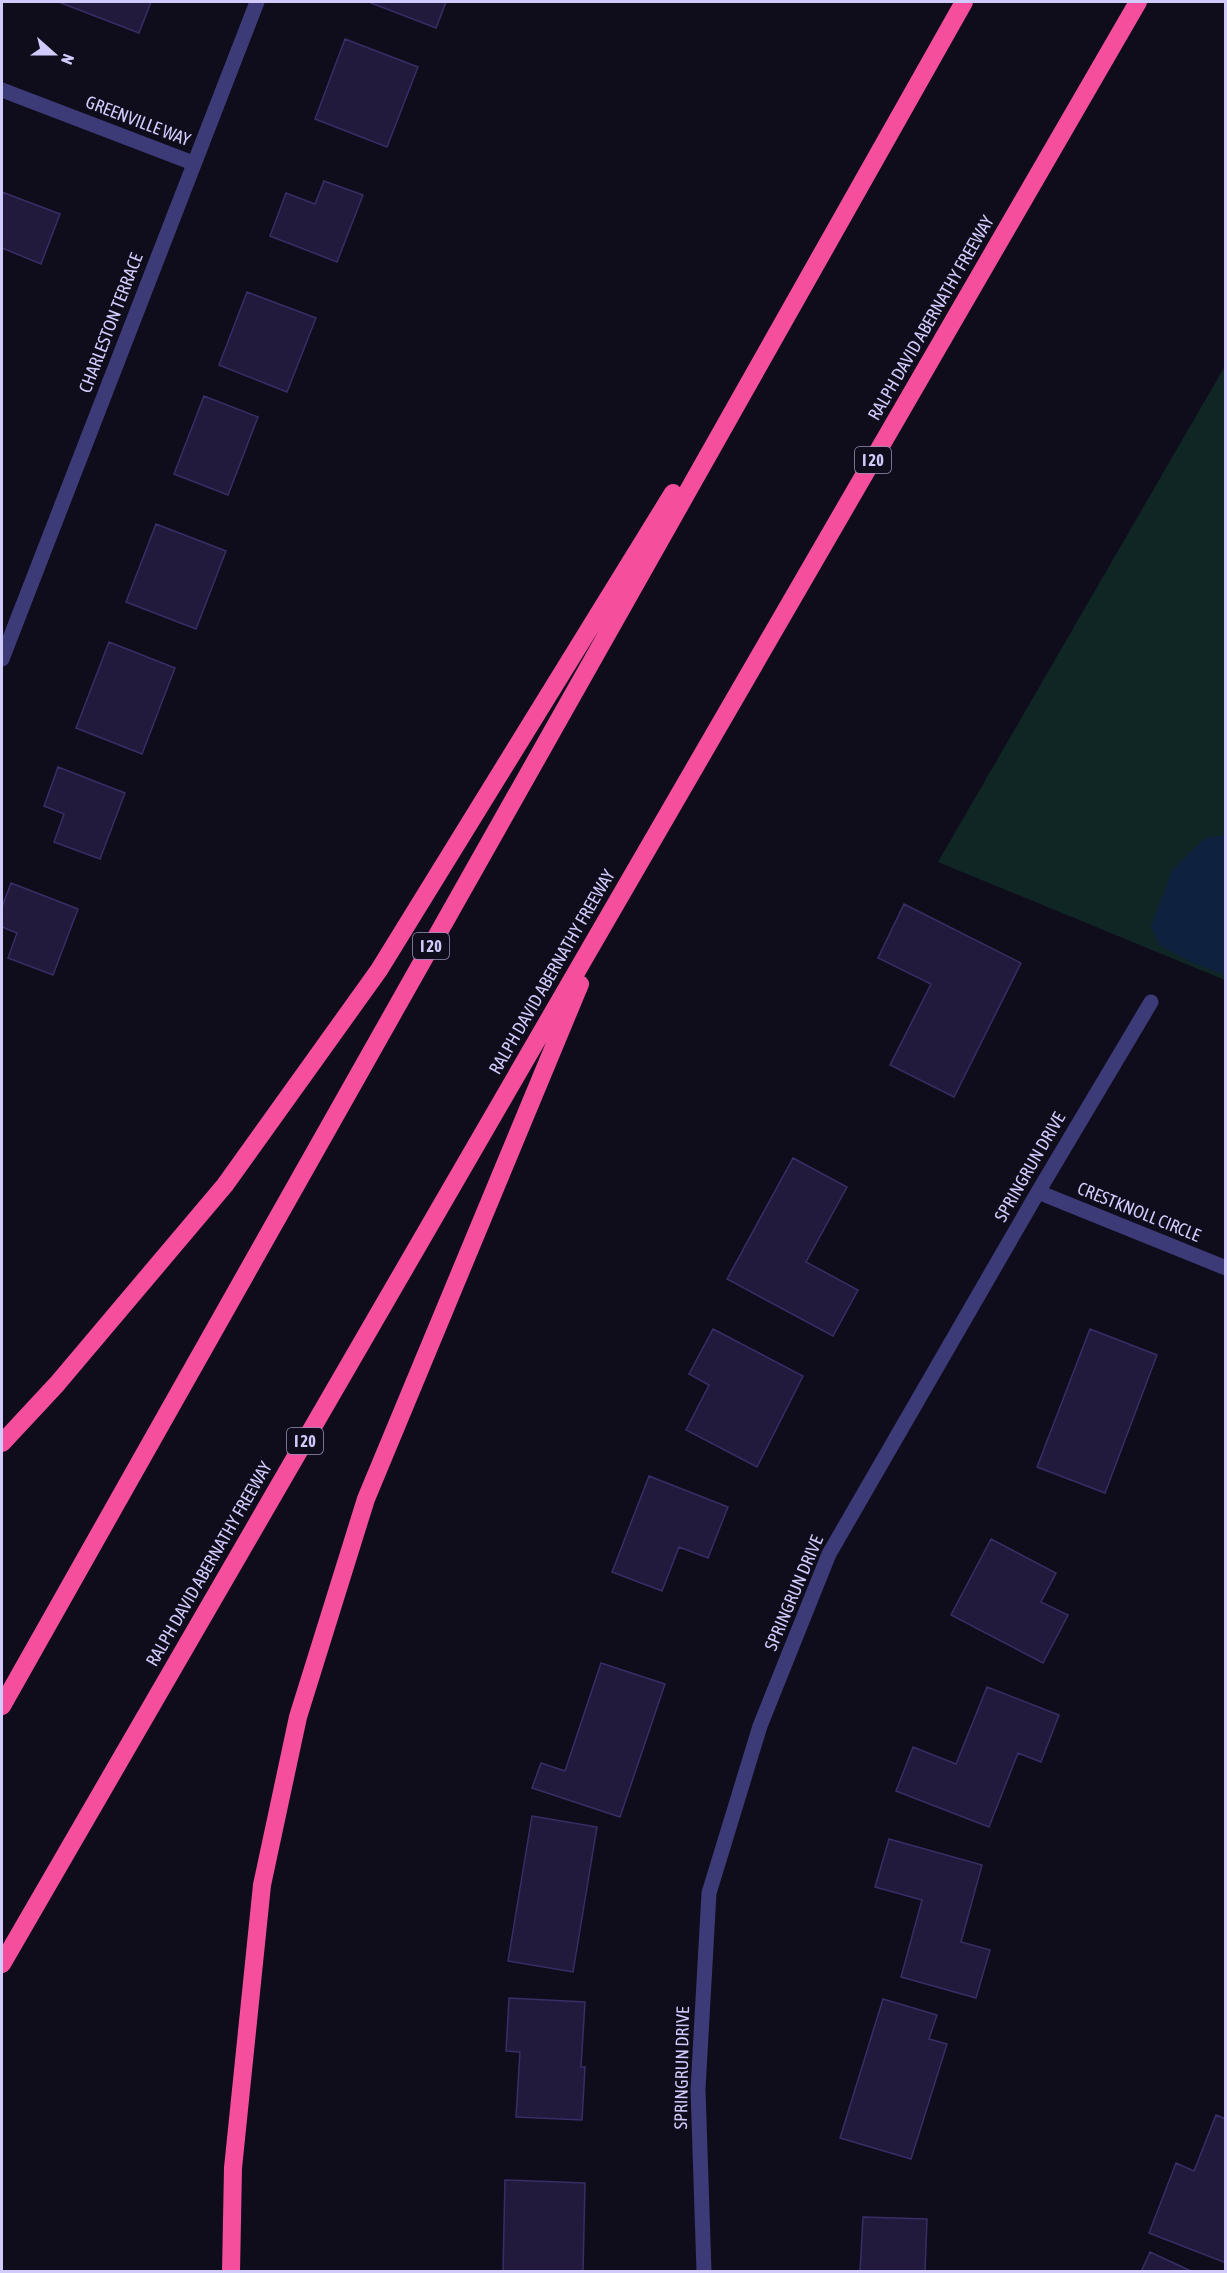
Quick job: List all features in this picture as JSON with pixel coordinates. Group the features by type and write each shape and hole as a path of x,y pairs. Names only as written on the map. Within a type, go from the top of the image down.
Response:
{"highway":[{"name":"I 20","path":"2,1706 964,2"},
{"name":"RALPH DAVID ABERNATHY FREEWAY","path":"2,1964 1138,2"},
{"path":"2,1443 57,1384 225,1185 379,970 538,715 860,186"},
{"path":"231,2271 232,2168 262,1885 298,1717 366,1499 608,919"}],"street":[{"name":"CHARLESTON TERRACE","path":"2,659 8,623 257,2"},
{"name":"GREENVILLE WAY","path":"2,90 193,163"},
{"name":"SPRINGRUN DRIVE","path":"704,2271 698,2089 709,1893 760,1726 829,1554 1150,1002"},
{"name":"CRESTKNOLL CIRCLE","path":"1038,1192 1226,1268"}],"green space":[{"path":"1225,366 1225,980 938,862"}],"water":[{"path":"1226,835 1225,975 1191,962 1159,945 1151,926 1173,869 1205,838"}],"building":[{"path":"61,2 151,2 139,33"},
{"path":"372,2 446,2 436,28"},
{"path":"345,39 418,67 387,147 315,119"},
{"path":"324,181 363,195 337,262 270,236 286,193 315,204"},
{"path":"2,192 60,214 41,264 2,248"},
{"path":"247,292 316,318 287,392 219,365"},
{"path":"204,396 258,417 228,495 174,474"},
{"path":"156,524 226,551 196,629 126,602"},
{"path":"109,642 175,668 142,754 76,728"},
{"path":"58,767 125,793 100,859 54,842 64,814 44,806"},
{"path":"11,883 78,909 53,975 8,958 17,933 2,927 2,907"},
{"path":"904,904 1021,963 954,1097 890,1065 931,984 878,958"},
{"path":"793,1158 847,1187 806,1262 858,1290 833,1336 727,1279"},
{"path":"713,1329 803,1376 757,1467 686,1430 709,1385 689,1374"},
{"path":"1090,1329 1157,1355 1105,1493 1037,1467"},
{"path":"649,1476 728,1507 708,1558 679,1547 662,1591 612,1572"},
{"path":"991,1539 1056,1573 1041,1602 1068,1615 1043,1663 951,1615"},
{"path":"601,1663 665,1684 620,1817 532,1788 541,1763 565,1771"},
{"path":"987,1687 1059,1715 1041,1762 1018,1753 989,1827 896,1791 913,1747 956,1764"},
{"path":"532,1816 597,1827 573,1972 508,1961"},
{"path":"889,1839 982,1865 961,1942 990,1950 976,1998 901,1977 922,1900 875,1887"},
{"path":"509,1998 585,2002 581,2067 585,2067 582,2120 516,2117 520,2052 506,2051"},
{"path":"883,1999 937,2015 929,2039 947,2044 911,2159 840,2138"},
{"path":"1216,2115 1226,2119 1226,2263 1149,2233 1176,2163 1194,2171"},
{"path":"505,2180 585,2183 583,2272 503,2272"},
{"path":"863,2217 927,2219 925,2272 860,2272"},
{"path":"1150,2252 1193,2272 1141,2272"}]}
